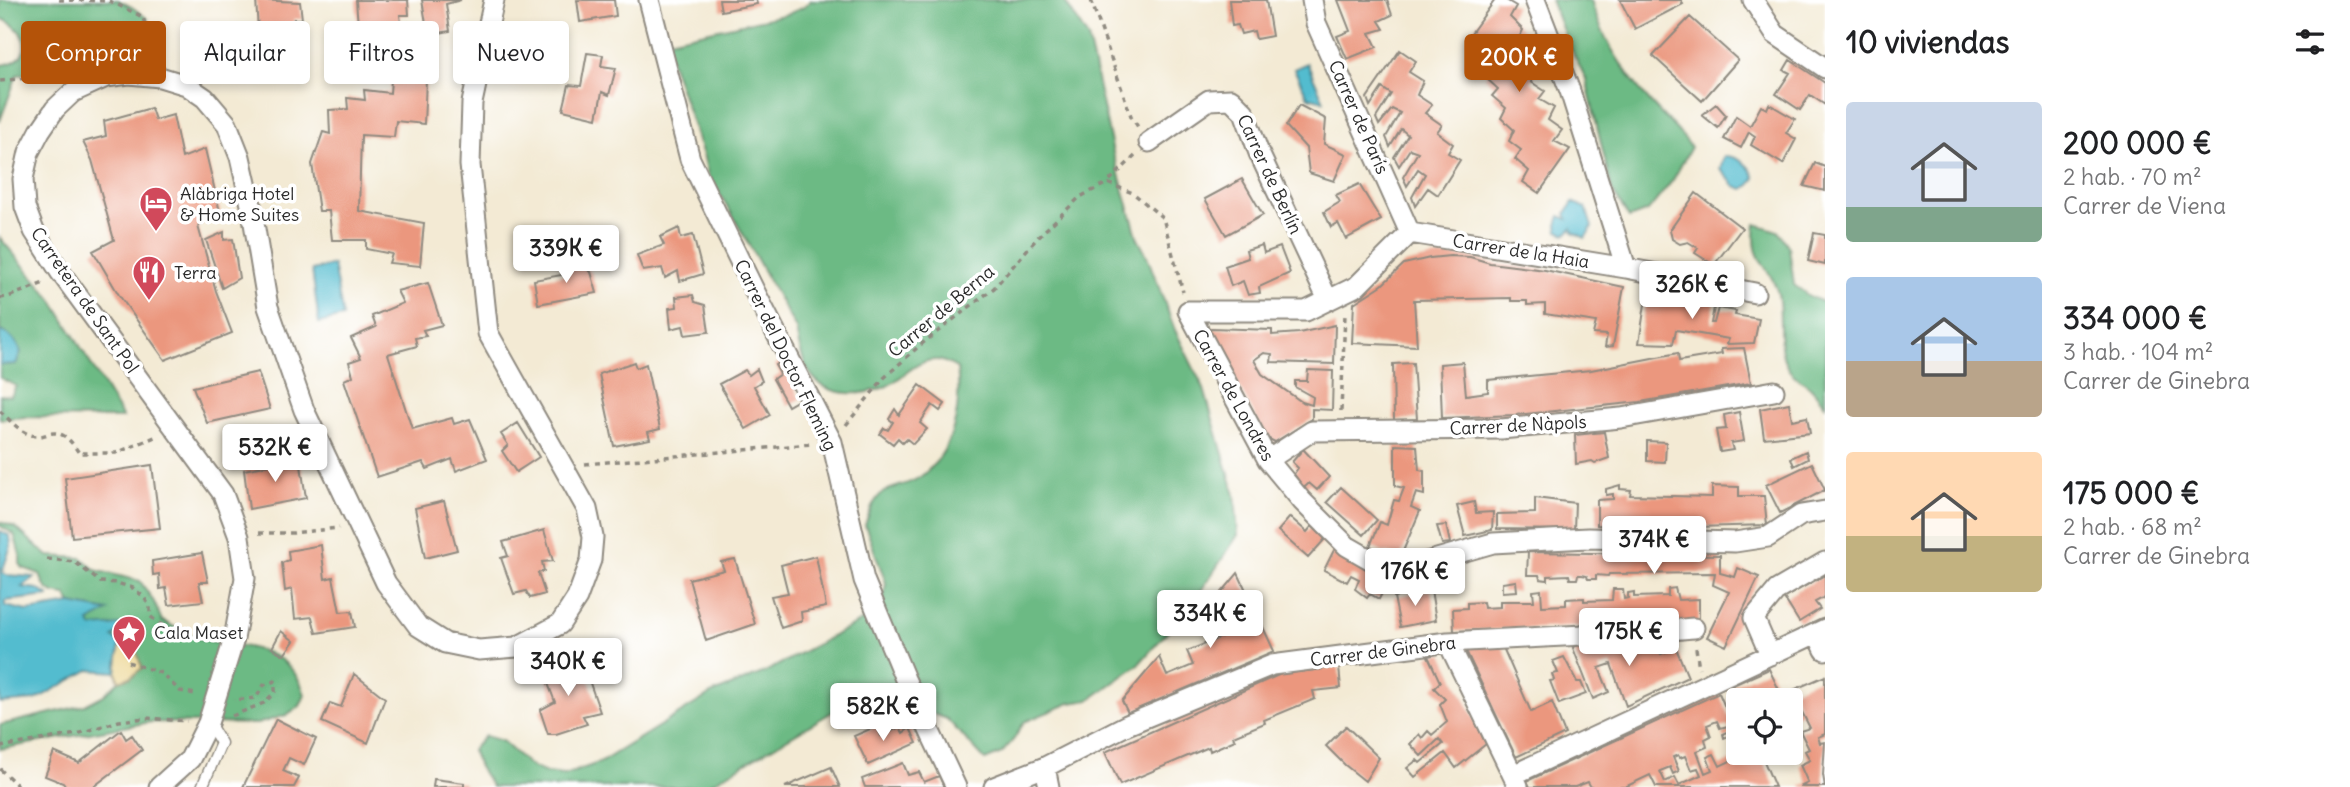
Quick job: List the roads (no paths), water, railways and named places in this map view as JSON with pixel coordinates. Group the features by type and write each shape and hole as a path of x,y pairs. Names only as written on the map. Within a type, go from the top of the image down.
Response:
{"street":[{"name":"Carretera de Sant Pol","path":"159,787 190,759 234,639 245,578 239,537 223,494 61,273 34,230 25,207 23,179 29,152 55,109 73,92 106,76 129,74 160,77 186,85 205,98 228,124 240,157 268,307 304,410 386,583 418,626 444,643 479,650 517,647 560,624 577,598 592,561 593,537 587,509 488,333 470,165 472,103 494,0"},
{"name":"Carrer del Doctor Fleming","path":"649,0 690,159 832,442 864,580 905,680 956,787"},
{"name":"Carrer de París","path":"1312,0 1316,23 1410,233"},
{"path":"1535,0 1570,91 1626,268"},
{"path":"1753,0 1775,34 1825,68"},
{"name":"Carrer de Berlín","path":"1149,142 1209,100 1231,99 1244,112 1259,153 1337,296"},
{"name":"Carrer de la Haia","path":"1410,233 1626,268 1755,293"},
{"path":"1337,296 1357,286 1410,233"},
{"name":"Carrer de Londres","path":"1337,296 1306,311 1188,311 1268,460 1302,501 1347,546 1380,565 1402,569 1493,543 1588,538 1735,542 1768,537 1801,515 1825,511"},
{"name":"Carrer de Nàpols","path":"1268,460 1312,431 1501,429 1608,420 1774,391"},
{"path":"1770,655 1754,618 1777,590 1825,562"},
{"name":"Carrer de Ginebra","path":"994,787 1045,767 1127,725 1272,665 1448,642 1583,635 1594,627 1638,626 1654,630 1694,628"},
{"path":"1448,642 1516,781 1701,687 1770,655 1823,637"},
{"path":"1045,767 1049,787"}],"lane":[{"path":"202,787 221,743 203,722"}],"water":[{"path":"1307,63 1324,101 1308,97 1294,69"},
{"path":"1724,156 1747,165 1755,178 1750,185 1743,189 1735,186 1720,169"},
{"path":"1573,202 1586,208 1592,227 1585,238 1573,232 1572,228 1566,234 1558,231 1560,216 1568,219 1566,213"},
{"path":"333,265 343,317 319,323 312,270"},
{"path":"0,331 13,339 21,352 16,364 0,365"},
{"path":"0,531 10,536 11,546 2,572 6,575 35,577 22,587 38,589 49,596 5,601 5,606 28,611 71,604 108,611 89,622 92,627 121,625 122,630 113,637 120,643 116,672 89,670 35,700 0,703"}],"place":[{"name":"Alàbriga Hotel & Home Suites","path":"156,233"},
{"name":"Terra","path":"149,302"},
{"name":"Cala Maset","path":"129,662"}]}
